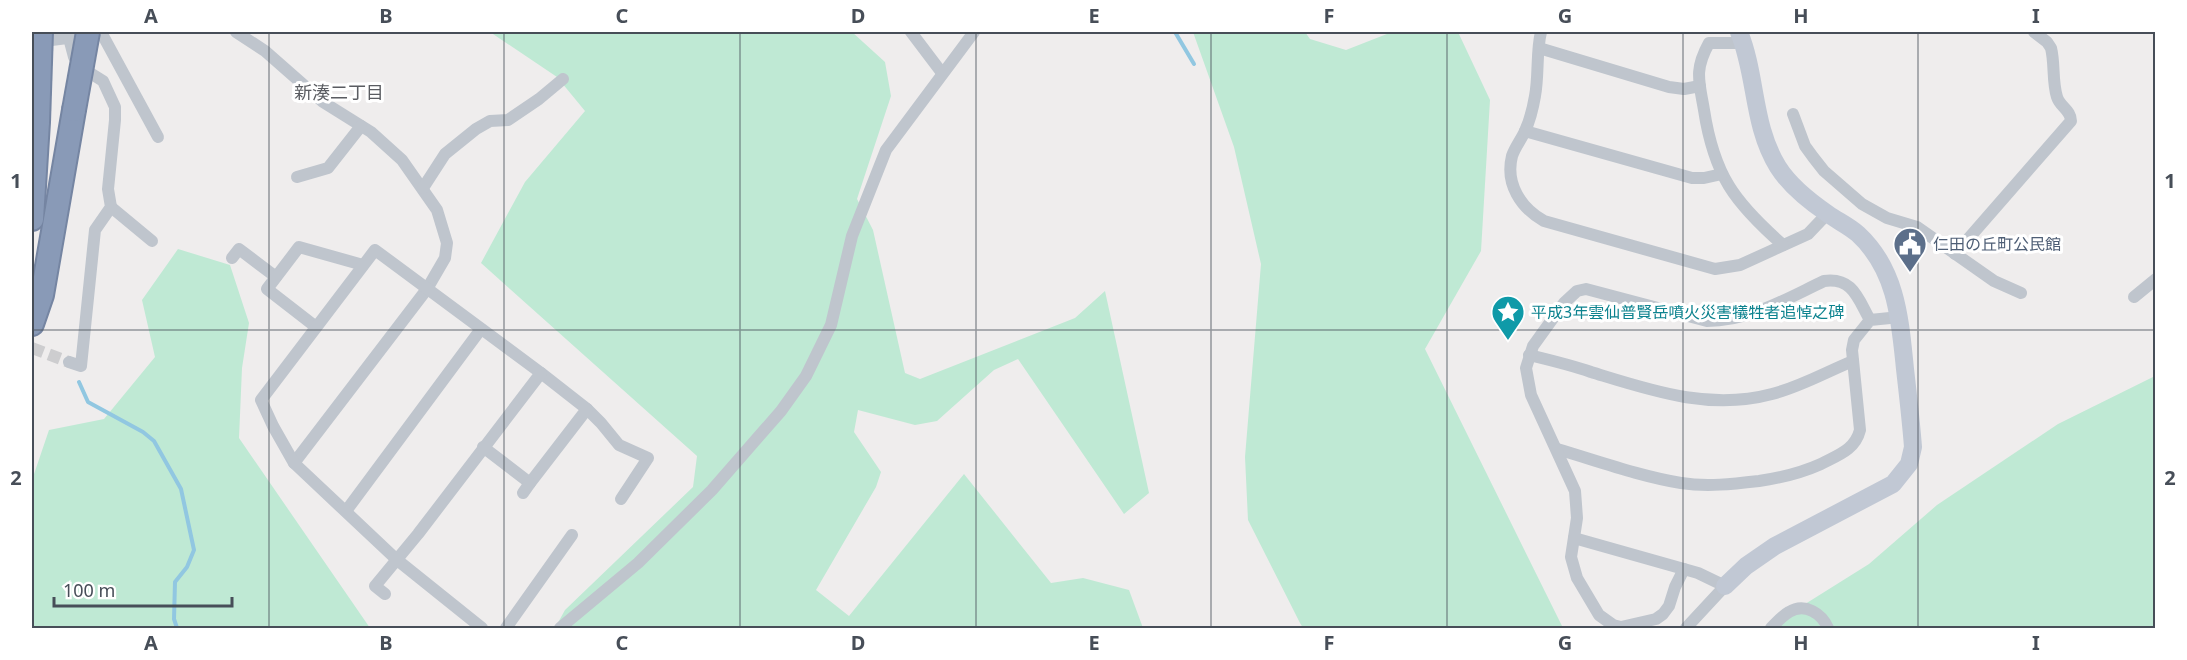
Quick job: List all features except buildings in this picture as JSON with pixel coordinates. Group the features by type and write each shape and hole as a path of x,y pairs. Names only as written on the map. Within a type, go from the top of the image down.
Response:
{"highway":[{"path":"32,199 38,122 40,32"},
{"path":"32,324 42,295 74,110 78,35"}],"street":[{"path":"32,43 101,32 158,136"},
{"path":"237,32 265,51 323,102 371,132 395,152 437,210 447,243 446,258 427,290 294,463"},
{"path":"910,32 942,73"},
{"path":"560,628 638,563 712,490 782,411 794,394 806,376 831,325 852,236 886,150 974,32"},
{"path":"1541,32 1535,95 1525,131 1512,156 1512,180 1522,204 1528,211 1544,221 1707,268 1723,269 1740,265 1814,230 1827,214"},
{"path":"1955,254 2071,120 2069,112 2062,106 2056,94 2052,48 2048,42 2034,32"},
{"path":"78,35 74,57 87,71 103,81 115,107 108,189 111,207 152,241"},
{"path":"1686,628 1746,566 1767,551 1893,484 1905,472 1913,447 1900,317 1893,289 1878,257 1854,231 1803,195 1790,182 1771,154 1757,113 1742,37 1707,37 1701,59 1700,86 1713,154 1722,174 1746,212 1783,245"},
{"path":"1539,48 1669,87 1684,89 1700,86"},
{"path":"423,188 445,154 476,129 490,121 508,120 563,79"},
{"path":"1793,114 1813,157 1824,171 1862,204 1887,218 1917,227 1994,281 2021,293"},
{"path":"297,177 328,168 361,126"},
{"path":"1525,131 1692,178 1722,174"},
{"path":"69,362 81,366 95,230 111,207"},
{"path":"316,327 267,289 276,277 299,247 363,265"},
{"path":"232,258 239,249 276,277"},
{"path":"482,628 396,559 294,463 261,400 375,250 541,373 586,409 619,445 648,458 621,499"},
{"path":"2134,297 2156,279"},
{"path":"1684,569 1669,606 1663,614 1656,619 1621,627 1613,625 1599,615 1577,578 1571,557 1577,518 1575,491 1531,395 1526,368 1529,355 1539,337 1569,296 1586,289 1707,321 1727,321 1762,311 1824,281 1834,280 1842,281 1855,292 1870,320"},
{"path":"1557,449 1648,476 1682,483 1737,484 1792,474 1815,467 1843,453 1855,443 1860,430 1852,361 1854,340 1870,320 1900,317"},
{"path":"346,512 481,329"},
{"path":"1529,355 1676,397 1702,401 1770,395 1793,388 1852,361"},
{"path":"385,594 375,586 541,373"},
{"path":"483,447 526,488 586,409"},
{"path":"506,628 572,535"},
{"path":"1574,538 1684,569 1709,577 1725,586"},
{"path":"1771,628 1788,612 1797,609 1816,612 1828,628"}],"green space":[{"path":"490,32 852,32 885,62 891,96 857,199 873,230 905,373 920,379 1075,318 1105,291 1149,493 1124,514 1018,359 994,370 937,421 915,425 858,410 854,432 881,472 876,487 816,590 849,616 964,474 1051,583 1083,578 1129,590 1143,628 555,628 565,610 693,487 697,456 481,263 525,182 585,111 557,77"},
{"path":"1193,32 1305,32 1310,39 1346,50 1392,32 1458,32 1490,100 1481,251 1425,349 1563,628 1303,628 1248,520 1245,457 1261,264 1234,147"},
{"path":"178,249 230,265 249,323 242,368 239,438 370,628 32,628 32,480 49,430 104,419 155,357 142,300"},
{"path":"2155,376 2155,628 1767,628 1869,564 1937,505 2058,424"}],"waterway":[{"path":"1175,32 1194,64"},
{"path":"79,382 88,402 143,432 154,441 181,489 194,550 187,567 175,582 174,619 177,628"}],"tunnel":[{"path":"32,348 69,362"}],"place":[{"name":"仁田の丘町公民館","path":"1910,273"},
{"name":"平成3年雲仙普賢岳噴火災害犠牲者追悼之碑","path":"1508,341"}],"district":[{"name":"新湊二丁目","path":"339,93"}]}
